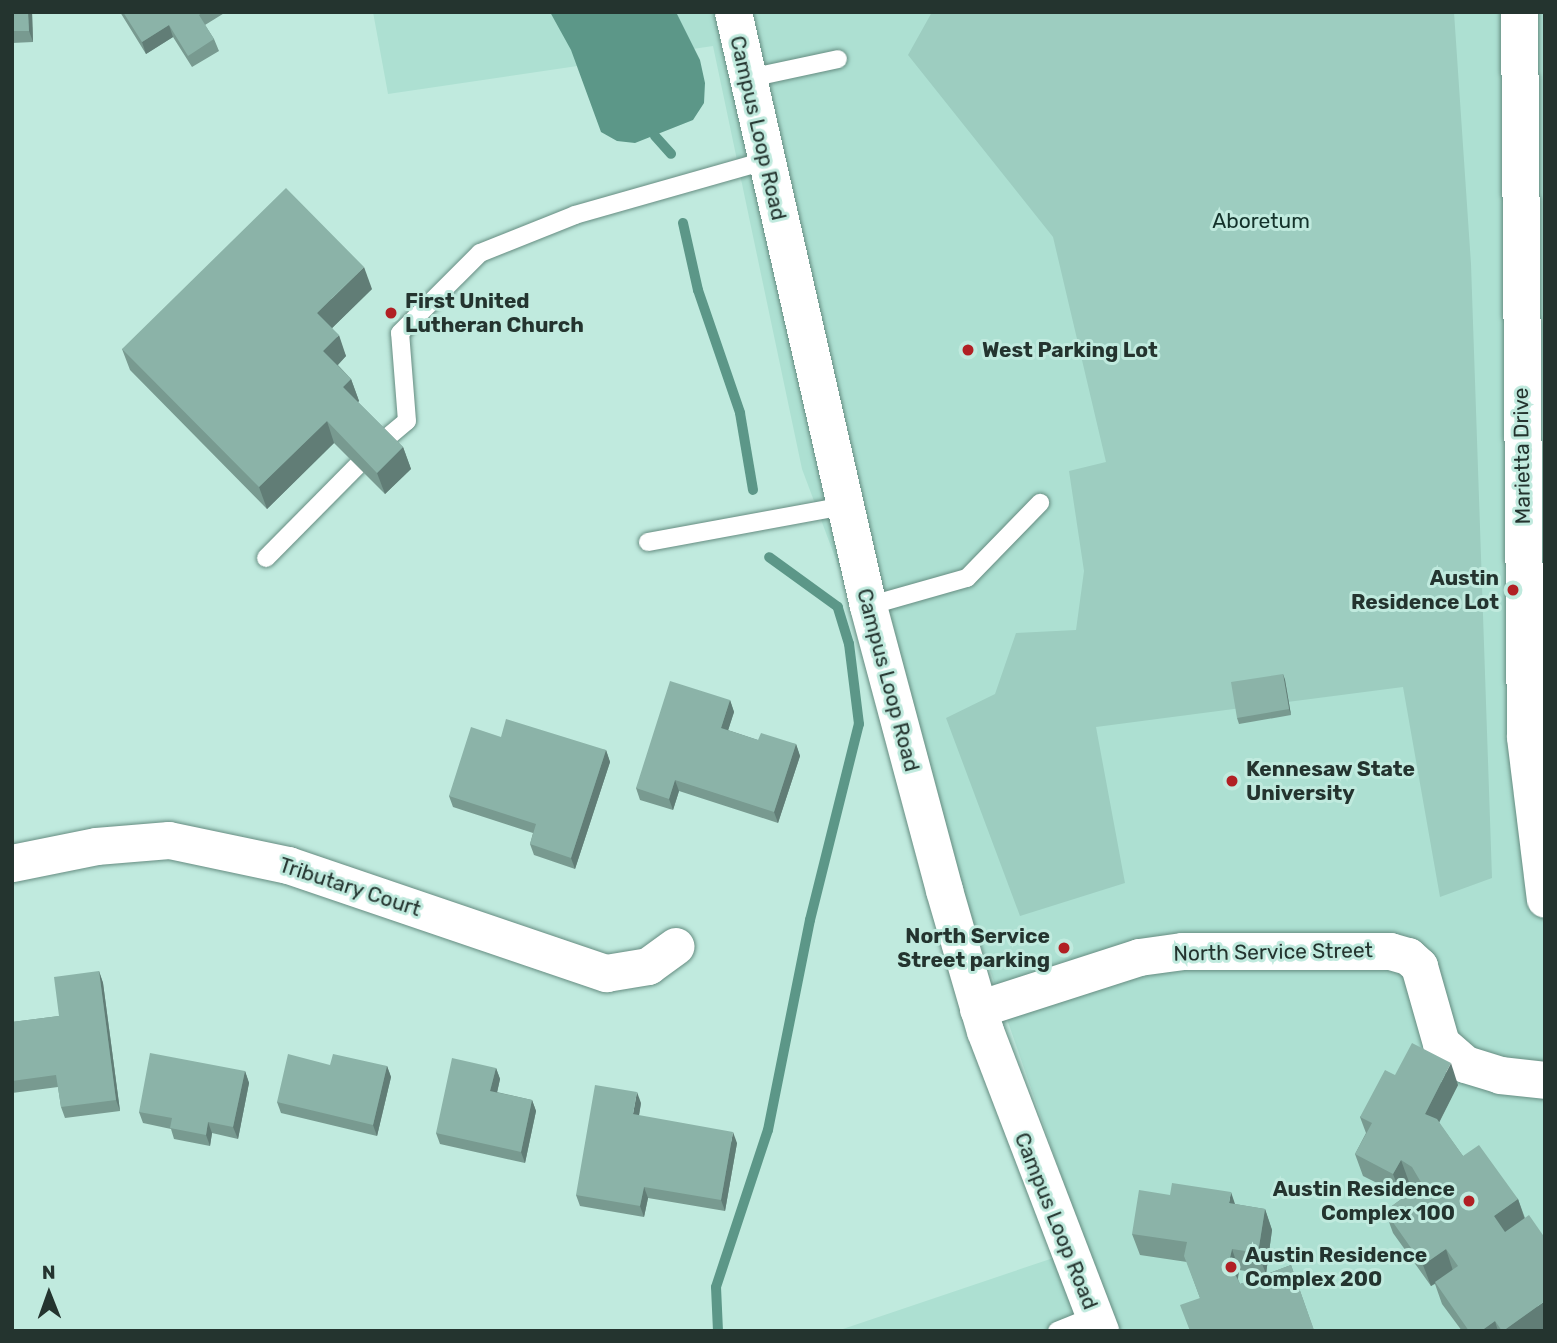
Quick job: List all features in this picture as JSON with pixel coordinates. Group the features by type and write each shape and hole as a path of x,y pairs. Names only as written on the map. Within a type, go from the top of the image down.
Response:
{"street":[{"name":"Campus Loop Road","path":"733,12 745,79 868,606 978,1009 1036,1173 1097,1323"},
{"name":"Marietta Drive","path":"1519,12 1535,588 1525,737 1545,899"},
{"name":"Tributary Court","path":"12,863 96,846 169,840 288,865 606,973 648,966 676,946"},
{"name":"North Service Street","path":"978,1009 1150,955 1207,950 1391,951 1408,956 1419,965 1441,1043 1465,1064 1500,1075 1545,1080"}],"lane":[{"path":"745,79 838,59"},
{"path":"383,441 407,421 400,333 480,253 576,215 765,161"},
{"path":"266,558 357,466"},
{"path":"868,606 967,578 1040,503"},
{"path":"648,542 845,506"},
{"path":"1058,1331 1097,1323"}],"shaded area":[{"name":"Kennesaw State University","path":"373,12 1545,12 1545,1331 837,1331 1086,1247 991,973 802,469 713,46 388,94"},
{"path":"550,12 676,12 700,60 705,83 704,103 693,120 635,143 617,141 601,132 571,50"}],"green space":[{"name":"Aboretum","path":"932,12 1454,12 1471,264 1492,878 1440,897 1403,687 1096,727 1125,883 1020,916 946,718 995,694 1016,633 1076,630 1084,571 1069,471 1106,462 1053,237 908,55"}],"building":[{"path":"12,12 28,12 29,31 12,31"},
{"path":"123,12 203,12 199,15 214,39 188,56 169,25 142,42"},
{"path":"286,188 364,267 317,313 339,335 323,351 351,379 343,387 403,447 377,473 327,421 259,487 122,349"},
{"path":"1283,674 1289,709 1237,718 1231,682"},
{"path":"670,681 730,700 721,728 758,740 761,733 796,744 774,812 675,780 669,799 636,788"},
{"path":"506,719 606,750 571,858 530,844 536,824 449,796 471,727 501,737"},
{"path":"99,971 116,1100 61,1107 56,1075 12,1081 12,1022 59,1016 54,977"},
{"name":"Austin Residence Complex 100","path":"1412,1043 1451,1063 1425,1114 1437,1119 1463,1156 1479,1145 1518,1199 1494,1216 1505,1232 1529,1215 1545,1238 1545,1301 1503,1331 1495,1321 1481,1331 1469,1331 1435,1282 1458,1266 1446,1249 1423,1265 1385,1211 1422,1184 1412,1167 1401,1160 1393,1174 1355,1154 1372,1123 1360,1117 1385,1070 1395,1075"},
{"path":"150,1053 245,1071 233,1127 208,1122 206,1135 170,1128 172,1118 139,1112"},
{"path":"288,1054 330,1065 333,1054 387,1066 373,1125 277,1102"},
{"path":"452,1058 496,1068 490,1091 532,1100 521,1152 436,1133"},
{"path":"595,1085 637,1092 633,1114 733,1132 721,1200 644,1187 640,1206 576,1195"},
{"name":"Austin Residence Complex 200","path":"1172,1183 1231,1192 1229,1203 1265,1209 1258,1253 1232,1249 1229,1262 1240,1284 1291,1265 1314,1330 1190,1331 1180,1305 1200,1298 1184,1256 1187,1242 1132,1234 1139,1190 1170,1195"}],"waterway":[{"path":"655,136 671,154"},
{"path":"683,223 698,290 740,413 753,490"},
{"path":"718,1331 716,1287 768,1130 810,920 859,724 849,644 838,607 769,557"}],"place":[{"name":"First United Lutheran Church","path":"391,313"},
{"name":"West Parking Lot","path":"968,350"},
{"name":"Austin Residence Lot","path":"1513,590"},
{"name":"Kennesaw State University","path":"1232,781"},
{"name":"North Service Street parking","path":"1064,948"},
{"name":"Austin Residence Complex 100","path":"1469,1201"},
{"name":"Austin Residence Complex 200","path":"1231,1267"}]}
